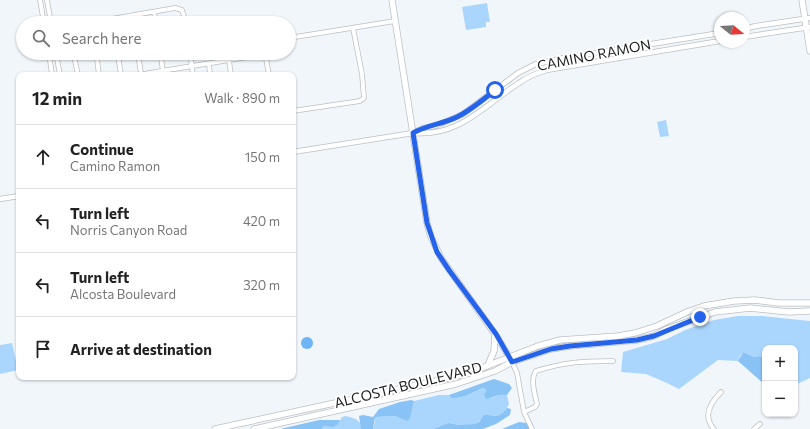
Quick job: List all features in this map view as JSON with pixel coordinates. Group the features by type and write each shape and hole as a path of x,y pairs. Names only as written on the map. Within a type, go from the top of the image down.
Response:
{"main road":[{"path":"392,0 427,223 437,252 496,334 512,362"},
{"path":"802,0 808,19 810,50"},
{"name":"ALCOSTA BOULEVARD","path":"215,429 445,379 488,366 509,356 560,340 618,336 635,333 657,326 704,306 755,300 779,303 810,303"},
{"name":"ALCOSTA BOULEVARD","path":"254,429 456,384 494,371 512,362 551,349 637,340 654,336 667,329 715,312 750,308 789,312 810,311"},
{"path":"488,366 494,351 496,334"}],"street":[{"path":"40,0 43,16"},
{"path":"48,0 50,16"},
{"path":"130,16 175,8 179,9 184,16"},
{"path":"154,12 155,16"},
{"path":"750,28 808,19"},
{"path":"296,37 395,21"},
{"path":"296,111 360,101 364,98 363,82 353,28"},
{"path":"750,36 808,28"},
{"name":"CAMINO RAMON","path":"413,133 423,128 435,126 463,114 518,73 536,64 564,58 714,34"},
{"name":"CAMINO RAMON","path":"296,152 413,133 425,134 443,131 460,125 478,114 518,83 532,75 546,70 714,42"},
{"path":"50,60 52,72"},
{"path":"57,60 59,72"},
{"path":"97,60 99,72"},
{"path":"119,60 121,72"},
{"path":"139,60 141,72"},
{"path":"162,60 166,72 229,60 231,72"},
{"path":"191,60 193,72"},
{"path":"266,60 268,72"},
{"path":"76,61 78,72"},
{"path":"208,64 209,72"},
{"path":"0,199 16,196"},
{"path":"524,412 535,407 537,404 534,387 534,374 536,371 557,364 582,361 612,362"},
{"path":"512,362 517,373 524,412 532,429"},
{"path":"714,429 710,425 708,418 709,408 714,399 721,392"},
{"path":"754,429 760,424"}],"shaded area":[{"path":"487,3 490,22 486,22 486,27 466,30 462,7"},
{"path":"666,120 669,136 660,137 657,122"},
{"path":"738,316 762,316 810,321 810,378 798,384 798,345 762,345 762,357 754,357 743,352 738,361 718,360 679,389 646,374 621,372 623,352 667,339 685,330 714,320"},
{"path":"305,337 309,337 313,343 309,349 305,349 301,345 301,341"},
{"path":"12,343 16,361 16,370 0,374 0,345"},
{"path":"743,352 754,357 762,357 762,382 738,361"},
{"path":"494,379 509,384 512,388 507,395 499,395 486,399 484,395 487,390 483,388 460,397 451,398 449,395"},
{"path":"483,388 488,390 491,398 504,393 507,395 509,404 504,414 499,416 488,415 475,424 468,425 448,423 433,429 373,429 375,421 374,417 395,416 408,420 411,415 414,401 439,395 449,395 451,398 455,398 468,395"},
{"path":"411,400 414,401 408,421 395,416 375,417 373,429 361,429 359,416 363,415 373,417 379,409"},
{"path":"507,408 511,409 510,415 496,424 483,429 433,429 448,423 460,425 475,424 480,421 484,415 500,415"},
{"path":"346,416 359,421 361,429 322,429 324,426 335,425 342,417"},
{"path":"319,420 340,420 338,424 333,427 324,426 322,429 280,429"},
{"path":"519,422 527,423 530,429 502,429"}],"route":[{"path":"495,90 470,110 457,117 435,126 423,128 413,133 427,223 437,252 472,303 496,334 512,362 551,349 570,346 622,343 654,336 667,329 700,317"}]}
